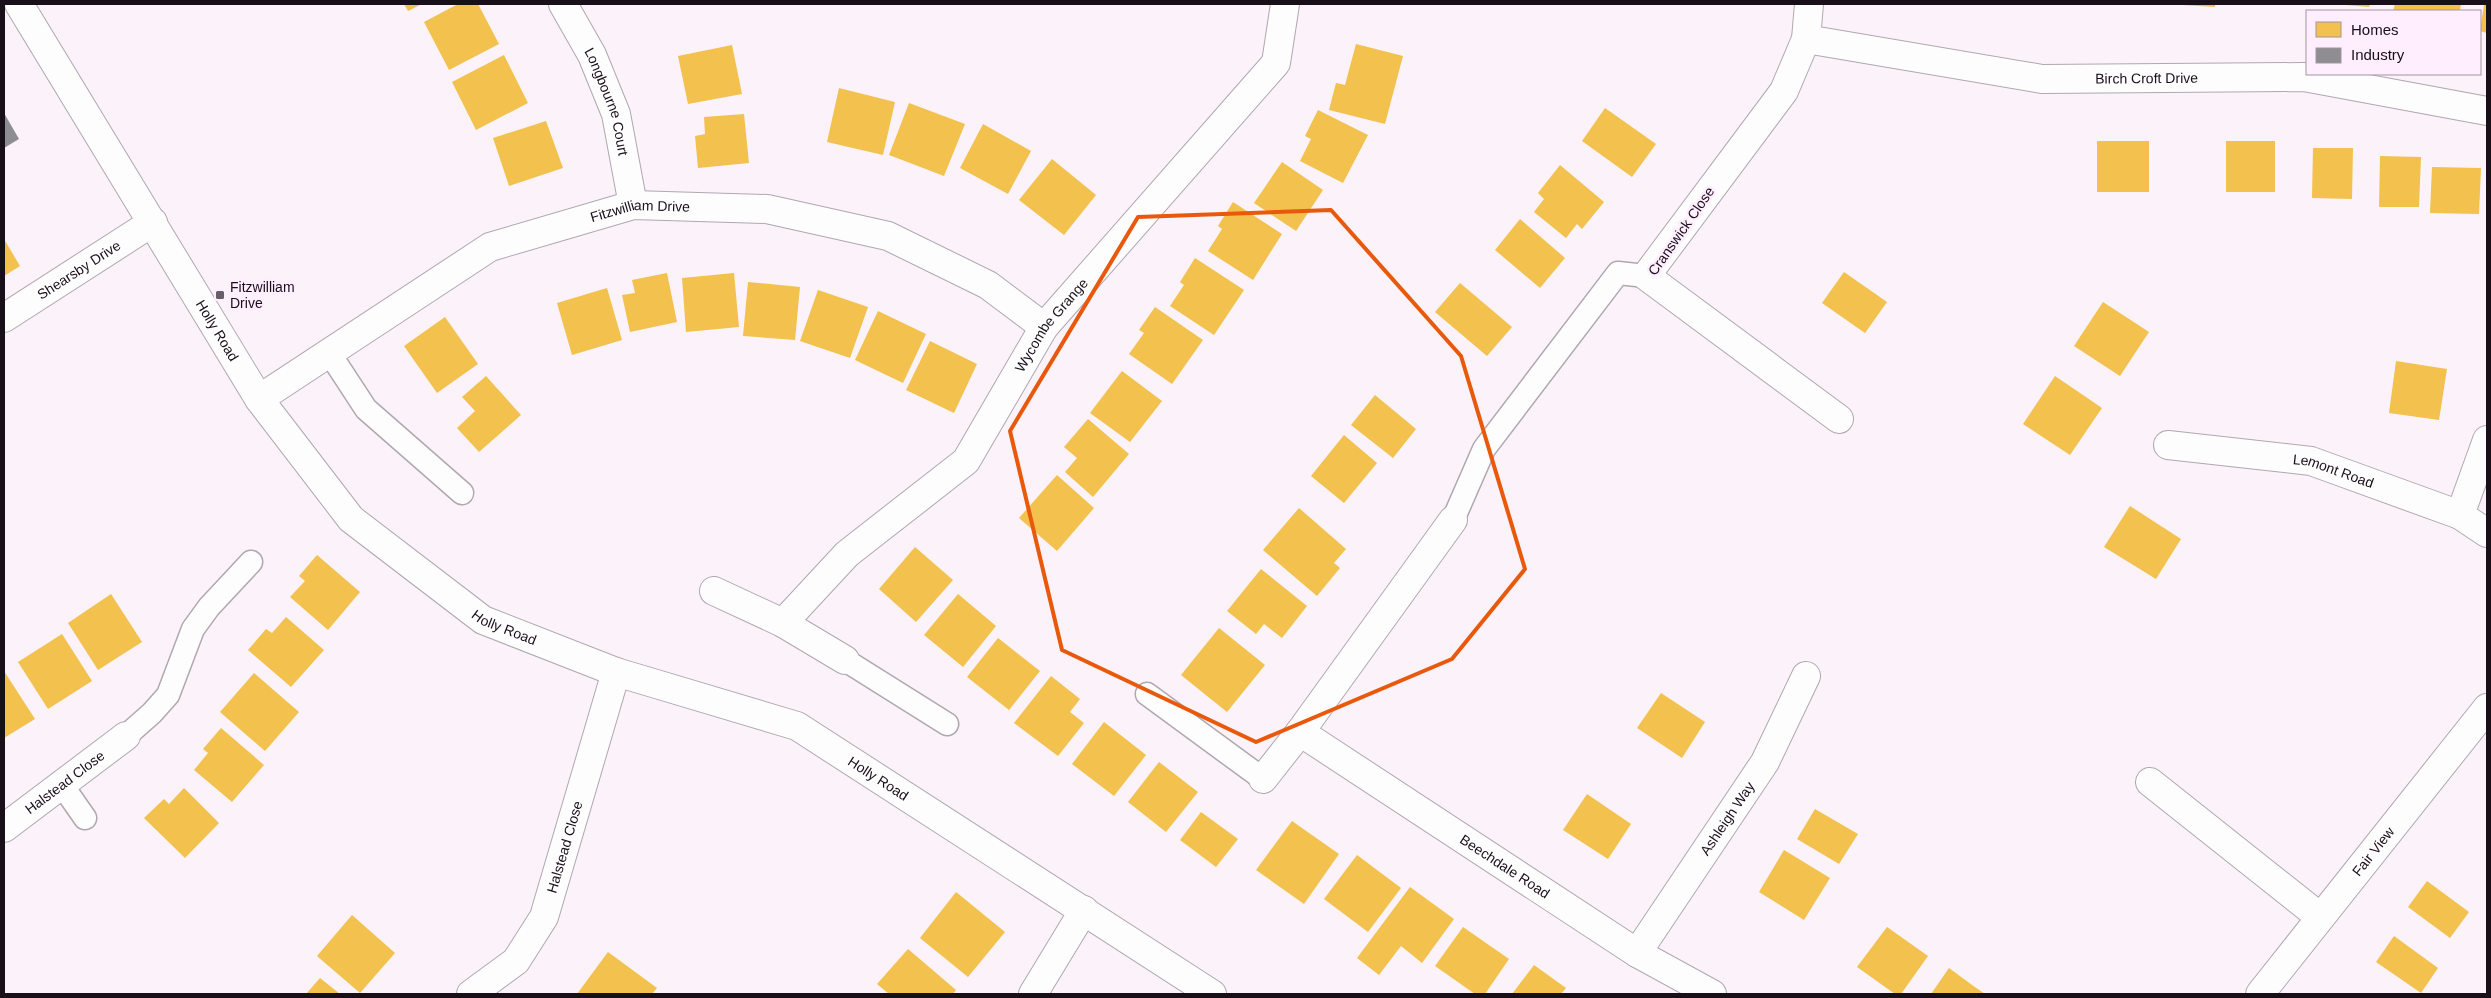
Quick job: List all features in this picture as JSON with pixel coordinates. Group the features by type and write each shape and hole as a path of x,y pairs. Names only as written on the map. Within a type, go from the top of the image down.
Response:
{"street":[{"name":"Holly Road","path":"19,4 259,399 351,519 483,620 616,672 797,726 1212,994"},
{"name":"Longbourne Court","path":"563,4 592,55 616,114 633,205"},
{"name":"Wycombe Grange","path":"783,623 847,554 966,461 1044,327 1276,63 1285,4"},
{"name":"Cranswick Close","path":"1809,4 1806,39 1784,91 1646,276 1839,419"},
{"name":"Birch Croft Drive","path":"1806,39 2042,79 2304,77 2487,111"},
{"name":"Fitzwilliam Drive","path":"259,399 490,247 633,205 767,209 888,236 988,285 1044,327"},
{"name":"Shearsby Drive","path":"4,318 153,222"},
{"path":"2460,515 2487,440"},
{"name":"Lemont Road","path":"2168,445 2311,461 2460,515 2487,533"},
{"path":"1263,779 1300,732 1453,520"},
{"path":"714,591 783,623 845,660"},
{"name":"Halstead Close","path":"471,994 516,961 544,917 616,672"},
{"name":"Ashleigh Way","path":"1637,953 1765,762 1806,676"},
{"name":"Fair View","path":"2260,994 2487,708"},
{"name":"Beechdale Road","path":"1300,732 1637,953 1712,994"},
{"name":"Halstead Close","path":"4,828 126,736"},
{"path":"2150,782 2320,917"},
{"path":"1033,994 1084,910"}],"lane":[{"path":"1453,520 1484,449 1618,273 1646,276"},
{"path":"330,354 366,409 462,494"},
{"path":"126,736 152,713 168,695 192,629 209,607 251,562"},
{"path":"845,660 948,724"},
{"path":"1147,694 1263,779"},
{"path":"62,785 86,818"}],"highlighted area":[{"path":"1331,210 1461,356 1525,569 1452,659 1256,742 1062,650 1010,431 1138,217"}],"building: Homes":[{"path":"404,4 422,4 408,11"},
{"path":"458,4 478,4 499,44 449,70 424,22"},
{"path":"2166,4 2215,4 2215,7"},
{"path":"2335,4 2370,4 2369,7"},
{"path":"2395,4 2461,4 2460,10 2393,10"},
{"path":"2484,4 2487,4 2487,33 2481,31"},
{"path":"1356,44 1403,56 1385,124 1329,110 1336,83 1345,85"},
{"path":"732,45 742,94 688,104 678,56"},
{"path":"504,55 528,103 476,130 452,82"},
{"path":"839,88 895,102 883,155 827,142"},
{"path":"909,103 965,124 944,176 889,155"},
{"path":"1605,108 1656,144 1632,177 1582,141"},
{"path":"1318,110 1368,135 1343,183 1300,161 1311,139 1305,136"},
{"path":"744,114 749,163 698,168 695,136 705,134 704,117"},
{"path":"546,121 563,168 509,186 493,138"},
{"path":"983,124 1031,151 1008,194 960,168"},
{"path":"2097,141 2149,141 2149,192 2097,192"},
{"path":"2226,141 2275,141 2275,192 2226,192"},
{"path":"2313,148 2353,148 2352,199 2312,198"},
{"path":"2380,156 2421,157 2419,207 2379,207"},
{"path":"1052,159 1096,195 1064,235 1019,200"},
{"path":"1282,162 1323,190 1296,231 1254,203"},
{"path":"1560,165 1604,202 1582,229 1577,224 1566,238 1534,212 1544,199 1538,193"},
{"path":"2432,167 2481,168 2479,214 2430,213"},
{"path":"1233,202 1282,234 1253,280 1208,251 1222,229 1218,226"},
{"path":"1520,219 1565,258 1540,288 1495,250"},
{"path":"4,239 20,266 4,276"},
{"path":"1195,258 1244,290 1214,335 1170,306 1184,285 1180,282"},
{"path":"1844,272 1887,302 1865,333 1822,303"},
{"path":"667,273 677,322 630,332 622,295 635,293 632,280"},
{"path":"734,273 739,327 686,332 682,278"},
{"path":"748,282 800,287 795,340 743,336"},
{"path":"1460,283 1512,327 1487,356 1435,312"},
{"path":"607,288 622,340 572,355 557,303"},
{"path":"818,290 868,307 850,358 800,341"},
{"path":"2103,302 2149,332 2120,376 2074,346"},
{"path":"1155,307 1203,340 1172,384 1129,354 1144,333 1139,330"},
{"path":"878,311 926,334 903,383 855,360"},
{"path":"445,317 478,364 437,393 404,346"},
{"path":"930,341 977,364 954,413 906,390"},
{"path":"2396,361 2447,369 2439,420 2389,413"},
{"path":"1122,371 1162,401 1130,442 1090,413"},
{"path":"486,376 521,415 479,452 457,428 475,411 462,397"},
{"path":"2055,376 2102,408 2070,455 2023,424"},
{"path":"1375,395 1416,429 1393,458 1351,425"},
{"path":"1088,419 1129,454 1093,497 1065,472 1077,458 1064,447"},
{"path":"1344,435 1377,463 1344,503 1311,476"},
{"path":"1057,475 1094,508 1057,551 1019,518"},
{"path":"2130,506 2181,539 2156,579 2104,547"},
{"path":"1299,508 1346,549 1334,563 1340,568 1317,596 1263,550"},
{"path":"915,547 953,580 916,622 879,589"},
{"path":"317,555 360,592 328,630 290,597 305,581 299,576"},
{"path":"1261,569 1307,606 1282,638 1264,624 1256,634 1227,611"},
{"path":"111,594 142,642 98,670 68,623"},
{"path":"958,594 996,626 963,667 924,635"},
{"path":"286,617 324,650 291,687 248,650 266,629 272,633"},
{"path":"1219,628 1265,665 1227,712 1181,675"},
{"path":"62,634 92,681 48,709 18,662"},
{"path":"998,638 1040,671 1009,710 967,677"},
{"path":"4,671 35,719 4,738"},
{"path":"254,673 299,712 265,751 220,712"},
{"path":"1051,676 1080,699 1070,712 1084,723 1058,756 1014,723"},
{"path":"1661,693 1705,722 1682,758 1637,728"},
{"path":"1104,722 1146,755 1114,796 1072,764"},
{"path":"221,728 264,765 232,802 194,770 208,753 203,749"},
{"path":"1159,762 1198,792 1166,832 1128,802"},
{"path":"184,788 219,823 185,858 144,818 164,799 169,804"},
{"path":"1587,794 1631,824 1608,859 1563,830"},
{"path":"1815,809 1858,834 1839,864 1797,839"},
{"path":"1201,812 1238,839 1216,867 1180,840"},
{"path":"1292,821 1339,854 1304,904 1256,870"},
{"path":"1784,850 1830,878 1804,920 1759,892"},
{"path":"1357,855 1401,888 1368,932 1324,899"},
{"path":"2427,881 2469,912 2450,938 2408,907"},
{"path":"1410,887 1454,919 1422,963 1401,946 1379,975 1357,958"},
{"path":"956,892 1005,932 968,977 920,938"},
{"path":"352,915 395,953 360,993 317,956"},
{"path":"1463,927 1509,959 1485,994 1475,994 1435,966"},
{"path":"1887,927 1928,956 1901,994 1895,994 1857,967"},
{"path":"2394,936 2438,968 2421,993 2376,962"},
{"path":"908,949 956,990 953,994 889,994 877,984"},
{"path":"608,952 657,988 652,994 577,994"},
{"path":"1534,965 1566,988 1561,994 1512,994"},
{"path":"1949,968 1972,985 1985,994 1931,994"},
{"path":"320,978 340,994 306,994"}],"building: Industry":[{"path":"4,113 19,139 4,148"}],"place":[{"name":"Fitzwilliam Drive","path":"220,295"}]}
